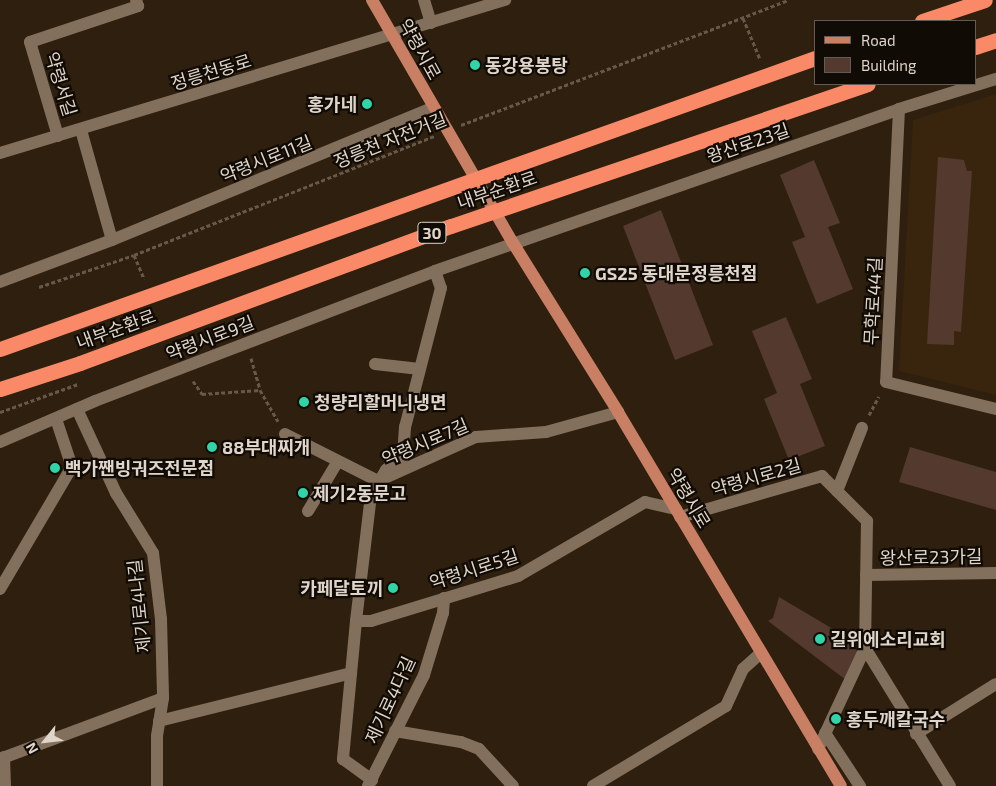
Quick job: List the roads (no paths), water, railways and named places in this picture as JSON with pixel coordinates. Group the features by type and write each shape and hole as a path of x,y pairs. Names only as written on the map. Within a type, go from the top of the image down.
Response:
{"highway":[{"path":"925,20 985,0"},
{"path":"976,47 996,40"},
{"name":"내부순환로","path":"0,349 814,58"},
{"name":"내부순환로","path":"0,389 80,363 451,226 864,85"}],"main road":[{"name":"약령시로","path":"372,0 504,229 618,412 840,786"}],"street":[{"name":"약령서길","path":"58,136 30,42 138,6 136,0"},
{"path":"424,0 431,23"},
{"name":"정릉천동로","path":"0,153 81,130 501,1"},
{"name":"왕산로23길","path":"513,244 899,109 996,79"},
{"name":"무학로44길","path":"899,109 886,382 996,409"},
{"name":"약령시로11길","path":"0,282 112,240 435,112"},
{"path":"81,130 112,240"},
{"name":"약령시로9길","path":"0,442 183,367 435,271 513,244"},
{"path":"370,783 343,759 356,621 371,495 378,481 403,457 406,427 441,288 435,271"},
{"path":"375,364 420,370"},
{"name":"제기로4나길","path":"77,409 116,493 153,553 162,618 163,698 159,721 157,786"},
{"name":"약령시로7길","path":"285,434 378,481 476,437 546,432 618,412"},
{"path":"0,589 72,468 56,419"},
{"path":"837,491 862,428"},
{"path":"308,511 338,460"},
{"name":"약령시로2길","path":"678,513 822,476 867,521 865,648"},
{"name":"약령시로5길","path":"356,621 371,621 518,576 645,502 678,513"},
{"name":"왕산로23가길","path":"866,575 996,573"},
{"name":"제기로4다길","path":"370,783 424,675 443,613 444,598"},
{"path":"818,749 865,648"},
{"path":"865,648 916,734 950,786"},
{"path":"593,786 726,706 743,669 761,653"},
{"path":"159,721 352,673"},
{"path":"916,734 996,684"},
{"path":"5,786 2,758 163,698"},
{"path":"395,731 461,742 479,749 514,786"},
{"path":"825,733 860,786"}],"place":[{"name":"동강용봉탕","path":"475,65"},
{"name":"홍가네","path":"367,104"},
{"name":"GS25 동대문정릉천점","path":"585,273"},
{"name":"청량리할머니냉면","path":"304,402"},
{"name":"88부대찌개","path":"212,447"},
{"name":"백가짼빙궈즈전문점","path":"55,468"},
{"name":"제기2동문고","path":"303,493"},
{"name":"카페달토끼","path":"393,588"},
{"name":"길위에소리교회","path":"820,639"},
{"name":"홍두깨칼국수","path":"836,719"}]}
